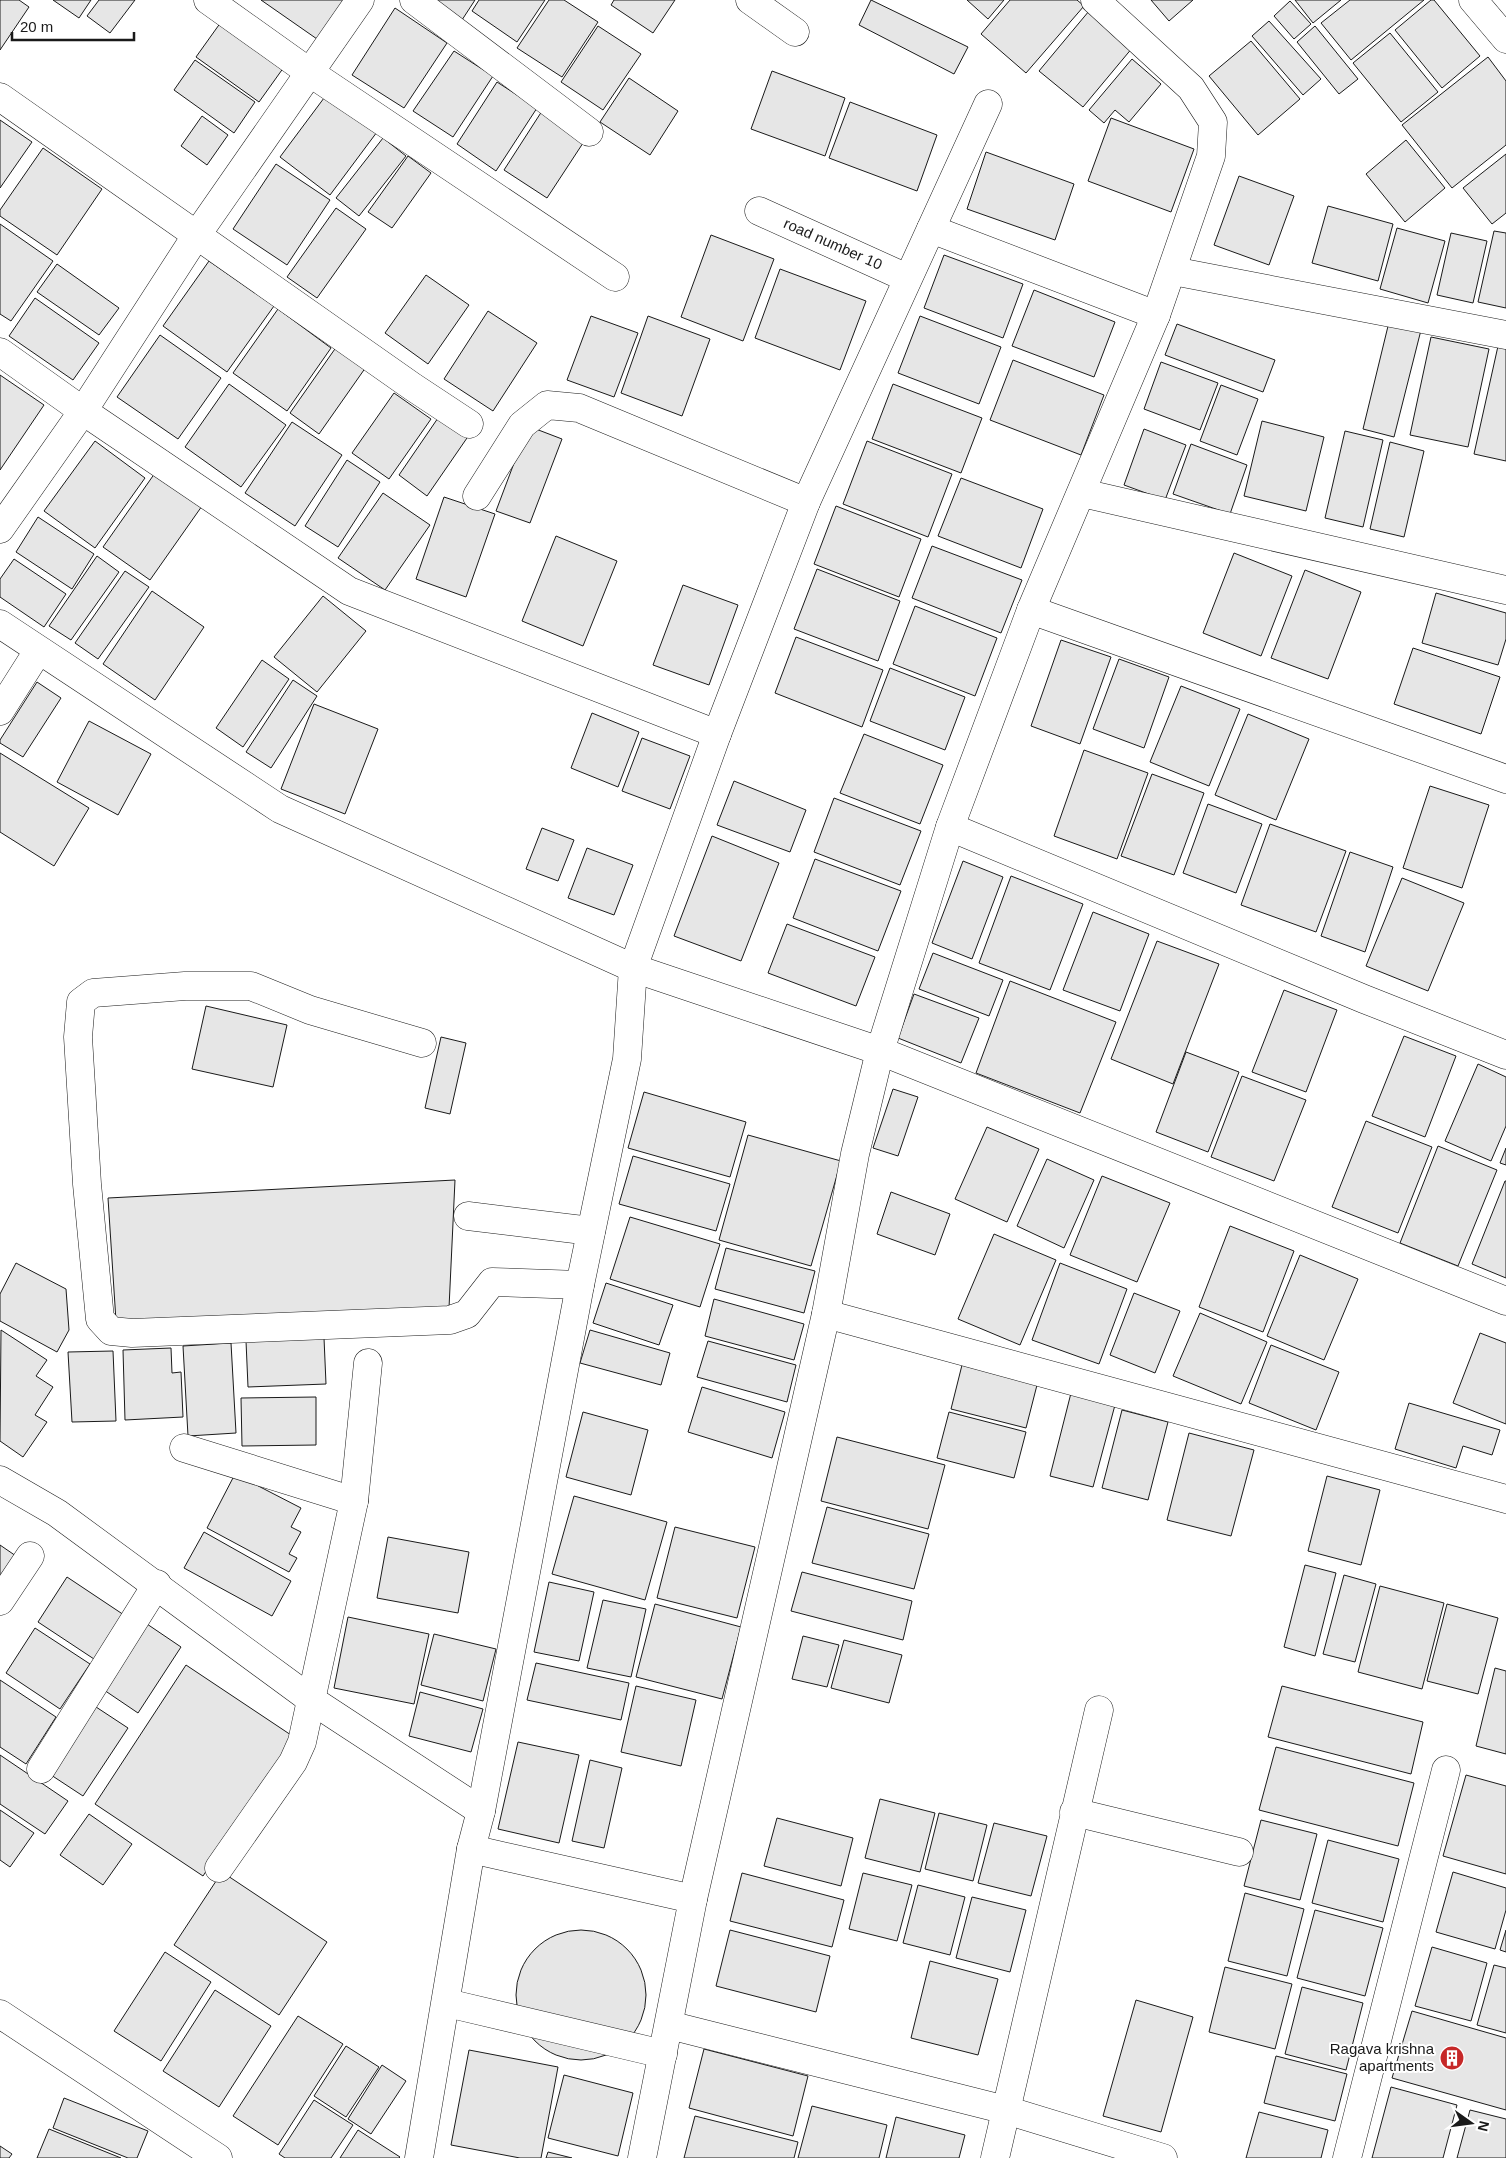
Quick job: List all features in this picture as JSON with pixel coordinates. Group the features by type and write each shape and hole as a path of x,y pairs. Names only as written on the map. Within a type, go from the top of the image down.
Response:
{"street":[{"path":"208,0 309,72 615,277"},
{"path":"0,529 83,411 196,236 360,0"},
{"path":"414,0 589,132"},
{"path":"750,0 795,32"},
{"path":"642,2158 693,1900 826,1314 855,1154 880,1052 950,827 1031,610 1156,315 1173,271 1211,156 1214,122 1191,88 1095,0"},
{"path":"1472,0 1506,39"},
{"path":"0,97 196,236 469,424"},
{"path":"419,2158 471,1849 481,1811 580,1285 627,1059 633,968 717,734 806,502 988,104"},
{"name":"road number 10","path":"759,211 907,278"},
{"path":"931,229 1156,315"},
{"path":"1173,271 1506,335"},
{"path":"0,352 83,411 349,591 717,734"},
{"path":"477,496 522,424 546,404 579,408 806,502"},
{"path":"1082,493 1506,590"},
{"path":"1031,610 1506,779"},
{"path":"0,624 38,651 280,808 633,968 880,1052 1506,1301"},
{"path":"0,711 38,651"},
{"path":"950,827 1364,999 1506,1055"},
{"path":"422,1043 310,1010 251,986 185,986 93,993 81,1002 78,1037 87,1184 100,1319 111,1331 132,1333 450,1320 467,1314 492,1282 580,1285"},
{"path":"468,1216 592,1231"},
{"path":"826,1314 1506,1499"},
{"path":"219,1868 293,1762 302,1742 313,1701 354,1502 368,1363"},
{"path":"184,1448 354,1502"},
{"path":"0,1480 58,1513 313,1701 481,1811"},
{"path":"0,1601 30,1556"},
{"path":"41,1769 156,1584"},
{"path":"995,2158 1099,1710"},
{"path":"1347,2158 1446,1770"},
{"path":"1074,1812 1239,1852"},
{"path":"471,1849 693,1900"},
{"path":"446,2003 663,2054"},
{"path":"0,2014 218,2158"},
{"path":"669,2025 1006,2110 1163,2158"}],"building":[{"path":"0,0 19,0 29,7 0,50"},
{"path":"53,0 91,0 79,18"},
{"path":"99,0 135,0 110,33 87,16"},
{"path":"261,0 344,0 317,39"},
{"path":"424,0 475,0 460,23"},
{"path":"479,0 545,0 517,42 472,11"},
{"path":"549,0 564,0 598,22 562,77 517,48"},
{"path":"614,0 675,0 653,33 611,5"},
{"path":"871,0 968,47 954,74 859,25"},
{"path":"967,0 1004,0 988,19"},
{"path":"1010,0 1077,0 1084,6 1026,73 981,34"},
{"path":"1151,0 1193,0 1169,21"},
{"path":"1295,0 1341,0 1313,23"},
{"path":"1350,0 1424,0 1351,60 1321,23"},
{"path":"1431,0 1434,0 1480,56 1442,88 1395,30"},
{"path":"1290,1 1311,24 1294,39 1274,16"},
{"path":"395,8 447,43 404,108 352,75"},
{"path":"1089,11 1133,47 1083,107 1039,71"},
{"path":"1269,21 1321,79 1303,95 1252,36"},
{"path":"221,22 284,67 259,102 196,57"},
{"path":"598,26 641,54 603,110 561,82"},
{"path":"1315,26 1358,79 1339,94 1297,42"},
{"path":"1390,33 1438,92 1401,122 1353,63"},
{"path":"1251,41 1300,99 1258,135 1209,76"},
{"path":"454,51 493,76 453,137 413,111"},
{"path":"1488,57 1506,81 1506,145 1452,188 1402,125"},
{"path":"1132,59 1161,84 1129,122 1115,110 1104,123 1089,110"},
{"path":"195,60 255,102 234,133 174,90"},
{"path":"772,71 845,98 825,156 751,129"},
{"path":"629,78 678,111 650,155 600,122"},
{"path":"497,82 537,108 496,171 457,144"},
{"path":"327,94 377,132 330,195 280,157"},
{"path":"850,102 937,135 917,191 829,158"},
{"path":"542,111 585,140 547,198 504,170"},
{"path":"202,116 228,135 207,165 181,146"},
{"path":"1111,118 1194,149 1171,212 1088,181"},
{"path":"0,120 32,142 0,188"},
{"path":"383,138 406,156 359,216 336,198"},
{"path":"1406,140 1445,188 1405,222 1366,174"},
{"path":"43,148 102,189 57,255 0,216 0,210"},
{"path":"986,152 1074,184 1055,240 967,209"},
{"path":"1506,154 1506,213 1492,224 1463,188"},
{"path":"408,156 431,173 392,228 368,212"},
{"path":"276,164 330,200 287,265 233,229"},
{"path":"1239,176 1294,196 1269,265 1214,245"},
{"path":"1328,206 1393,224 1378,281 1312,263"},
{"path":"336,208 366,229 317,298 287,277"},
{"path":"0,224 53,261 11,321 0,314"},
{"path":"1397,228 1445,241 1428,303 1380,289"},
{"path":"1494,231 1506,233 1506,308 1478,302"},
{"path":"1451,233 1487,241 1473,303 1437,295"},
{"path":"711,235 774,259 743,341 681,317"},
{"path":"944,255 1023,284 1003,338 924,308"},
{"path":"209,261 274,306 227,372 163,326"},
{"path":"57,264 119,308 99,335 37,292"},
{"path":"780,269 866,301 840,370 755,338"},
{"path":"426,275 469,305 428,364 385,333"},
{"path":"1034,290 1115,322 1094,377 1012,346"},
{"path":"35,298 99,343 73,380 9,336"},
{"path":"278,309 331,348 287,411 233,373"},
{"path":"488,311 537,343 493,411 444,379"},
{"path":"591,316 638,333 614,397 567,380"},
{"path":"648,316 710,339 682,416 621,393"},
{"path":"920,316 1001,347 979,404 898,373"},
{"path":"1389,322 1421,330 1394,437 1363,429"},
{"path":"1177,324 1275,360 1263,392 1165,355"},
{"path":"160,335 221,378 178,439 117,397"},
{"path":"1431,337 1489,349 1468,447 1410,435"},
{"path":"337,346 366,367 319,434 290,413"},
{"path":"1498,346 1506,347 1506,461 1474,454"},
{"path":"1013,360 1104,395 1081,455 990,420"},
{"path":"1161,362 1218,383 1200,430 1144,409"},
{"path":"0,375 44,405 0,470"},
{"path":"229,384 286,425 241,487 185,447"},
{"path":"893,384 982,418 961,473 872,439"},
{"path":"1221,385 1258,399 1237,455 1200,441"},
{"path":"394,393 431,419 389,479 352,453"},
{"path":"438,418 467,438 427,496 399,475"},
{"path":"1262,421 1324,437 1306,511 1244,496"},
{"path":"292,422 342,455 295,526 245,493"},
{"path":"528,426 562,439 530,523 496,511"},
{"path":"1144,429 1186,445 1165,500 1124,485"},
{"path":"1345,431 1383,440 1363,527 1325,518"},
{"path":"95,441 145,478 95,548 44,511"},
{"path":"867,441 952,474 928,537 843,504"},
{"path":"1390,442 1424,451 1404,537 1370,529"},
{"path":"1191,444 1247,465 1230,514 1173,494"},
{"path":"347,460 380,482 338,547 305,526"},
{"path":"155,473 202,506 150,580 103,547"},
{"path":"961,478 1043,509 1021,568 938,536"},
{"path":"383,493 430,525 385,590 338,558"},
{"path":"444,497 495,514 466,597 416,579"},
{"path":"836,506 921,539 899,597 814,564"},
{"path":"38,517 94,554 72,589 16,552"},
{"path":"556,536 617,561 583,646 522,621"},
{"path":"932,546 1022,580 1001,633 912,598"},
{"path":"1234,553 1292,576 1261,656 1203,633"},
{"path":"97,556 119,572 71,640 49,626"},
{"path":"14,559 66,594 44,627 0,597 0,579"},
{"path":"817,569 900,601 878,661 794,629"},
{"path":"1305,570 1361,592 1328,679 1271,658"},
{"path":"125,571 149,587 98,659 75,643"},
{"path":"683,585 738,605 709,685 653,665"},
{"path":"152,591 204,627 155,700 103,664"},
{"path":"1436,593 1506,613 1506,639 1498,665 1422,643"},
{"path":"323,596 366,631 317,692 274,657"},
{"path":"915,606 997,638 975,696 893,664"},
{"path":"796,637 883,670 862,727 775,693"},
{"path":"1061,640 1111,657 1080,744 1031,726"},
{"path":"1413,648 1500,677 1481,734 1394,704"},
{"path":"1119,659 1169,677 1144,748 1093,729"},
{"path":"262,660 289,679 243,747 216,728"},
{"path":"890,668 965,697 945,750 870,721"},
{"path":"293,680 317,696 271,768 246,752"},
{"path":"37,682 61,698 23,757 0,743 0,740"},
{"path":"1181,686 1240,709 1209,786 1150,762"},
{"path":"314,704 378,729 345,814 281,789"},
{"path":"592,713 639,732 618,787 571,768"},
{"path":"1248,714 1309,739 1276,820 1215,795"},
{"path":"89,721 151,754 118,815 57,782"},
{"path":"864,734 943,765 920,824 840,793"},
{"path":"642,738 690,756 670,809 622,791"},
{"path":"1084,750 1148,773 1117,859 1054,836"},
{"path":"0,753 89,808 54,866 0,832"},
{"path":"1152,774 1204,793 1174,875 1121,856"},
{"path":"734,781 806,810 790,852 717,825"},
{"path":"1430,786 1489,805 1462,888 1403,868"},
{"path":"834,798 921,831 900,885 814,852"},
{"path":"1208,804 1262,824 1236,893 1183,873"},
{"path":"1270,824 1346,851 1316,932 1241,905"},
{"path":"542,828 574,840 558,881 526,869"},
{"path":"712,836 779,863 741,961 674,936"},
{"path":"587,848 633,865 614,915 568,898"},
{"path":"1350,852 1393,867 1365,952 1321,936"},
{"path":"815,859 901,891 878,951 793,918"},
{"path":"963,861 1003,877 972,959 932,943"},
{"path":"1011,876 1083,904 1050,990 979,963"},
{"path":"1402,878 1464,903 1428,991 1366,966"},
{"path":"1093,912 1149,934 1120,1011 1063,990"},
{"path":"787,924 875,957 856,1006 768,973"},
{"path":"1157,941 1219,964 1173,1084 1111,1059"},
{"path":"933,953 1003,980 989,1016 919,989"},
{"path":"1010,981 1116,1022 1080,1113 976,1073"},
{"path":"1284,990 1337,1010 1306,1092 1252,1072"},
{"path":"914,994 979,1018 961,1063 898,1038"},
{"path":"206,1006 287,1025 273,1087 192,1069"},
{"path":"1404,1036 1456,1056 1425,1137 1372,1116"},
{"path":"441,1037 466,1043 450,1114 425,1108"},
{"path":"1186,1052 1239,1072 1208,1152 1156,1132"},
{"path":"1478,1064 1506,1077 1506,1126 1491,1161 1445,1141"},
{"path":"1242,1076 1306,1100 1274,1181 1211,1157"},
{"path":"893,1089 918,1097 898,1156 873,1148"},
{"path":"644,1092 746,1122 730,1177 628,1148"},
{"path":"1366,1121 1432,1147 1398,1233 1332,1207"},
{"path":"987,1127 1039,1149 1007,1222 955,1199"},
{"path":"748,1135 841,1161 811,1266 719,1240"},
{"path":"1438,1146 1497,1170 1458,1266 1400,1243"},
{"path":"1506,1148 1506,1165 1500,1163"},
{"path":"633,1156 730,1184 716,1231 619,1204"},
{"path":"1047,1159 1094,1180 1064,1248 1017,1226"},
{"path":"1102,1176 1170,1203 1137,1282 1070,1255"},
{"path":"455,1180 449,1308 116,1321 108,1198"},
{"path":"1506,1181 1506,1278 1472,1264"},
{"path":"891,1192 950,1214 935,1255 877,1234"},
{"path":"630,1217 720,1244 700,1307 610,1279"},
{"path":"1230,1226 1294,1251 1263,1332 1199,1307"},
{"path":"994,1234 1056,1260 1020,1345 958,1319"},
{"path":"726,1248 815,1271 804,1313 715,1289"},
{"path":"1300,1255 1358,1279 1324,1360 1267,1336"},
{"path":"16,1263 66,1289 69,1330 57,1352 0,1321 0,1294"},
{"path":"1060,1263 1127,1289 1099,1364 1032,1340"},
{"path":"606,1283 673,1305 659,1345 593,1323"},
{"path":"1134,1293 1180,1311 1155,1373 1110,1355"},
{"path":"714,1299 804,1324 794,1360 705,1336"},
{"path":"1200,1313 1267,1342 1241,1404 1173,1376"},
{"path":"1,1330 47,1360 36,1376 53,1387 35,1415 47,1422 23,1457 0,1441"},
{"path":"590,1330 670,1353 661,1385 580,1363"},
{"path":"1480,1333 1506,1343 1506,1424 1453,1403"},
{"path":"324,1338 326,1384 248,1387 246,1341"},
{"path":"708,1341 796,1365 787,1402 697,1377"},
{"path":"231,1343 236,1433 188,1436 183,1346"},
{"path":"1271,1345 1339,1372 1316,1430 1249,1403"},
{"path":"171,1348 172,1373 181,1372 183,1417 125,1420 123,1350"},
{"path":"113,1351 116,1421 72,1422 68,1352"},
{"path":"962,1365 1037,1385 1026,1428 951,1409"},
{"path":"702,1387 785,1412 772,1458 688,1432"},
{"path":"1071,1393 1115,1405 1093,1487 1050,1476"},
{"path":"316,1397 316,1445 242,1446 241,1398"},
{"path":"1409,1403 1500,1430 1492,1455 1463,1446 1456,1468 1395,1449"},
{"path":"1122,1410 1168,1422 1148,1500 1102,1488"},
{"path":"583,1412 648,1430 631,1495 566,1477"},
{"path":"949,1412 1026,1432 1014,1478 937,1458"},
{"path":"1189,1433 1254,1450 1231,1536 1167,1520"},
{"path":"837,1437 945,1465 928,1529 821,1501"},
{"path":"235,1474 301,1508 291,1527 301,1532 289,1554 297,1558 289,1572 207,1528"},
{"path":"1327,1476 1380,1490 1361,1565 1308,1551"},
{"path":"574,1496 667,1522 645,1600 552,1574"},
{"path":"827,1507 929,1534 914,1589 812,1563"},
{"path":"675,1527 755,1547 737,1618 657,1598"},
{"path":"204,1532 291,1581 272,1616 184,1568"},
{"path":"388,1537 469,1552 458,1613 377,1598"},
{"path":"0,1545 16,1556 0,1579"},
{"path":"1305,1565 1336,1573 1315,1656 1284,1647"},
{"path":"802,1572 912,1601 903,1640 791,1611"},
{"path":"1344,1575 1376,1584 1355,1662 1323,1654"},
{"path":"67,1577 124,1615 94,1659 38,1622"},
{"path":"549,1582 594,1592 579,1661 534,1652"},
{"path":"1380,1586 1444,1603 1422,1689 1358,1672"},
{"path":"603,1600 646,1609 631,1677 587,1668"},
{"path":"655,1604 741,1627 722,1699 636,1677"},
{"path":"1447,1604 1498,1618 1478,1694 1427,1681"},
{"path":"348,1617 429,1634 414,1704 334,1688"},
{"path":"147,1624 181,1647 138,1713 104,1690"},
{"path":"35,1628 90,1664 60,1709 6,1673"},
{"path":"434,1634 496,1649 483,1701 421,1685"},
{"path":"803,1636 839,1645 827,1687 792,1679"},
{"path":"844,1640 902,1655 889,1703 831,1688"},
{"path":"536,1663 629,1683 621,1720 527,1700"},
{"path":"186,1665 294,1737 203,1876 95,1804"},
{"path":"1495,1668 1506,1671 1506,1754 1476,1746"},
{"path":"0,1680 56,1717 26,1764 0,1747"},
{"path":"636,1686 696,1700 681,1766 621,1752"},
{"path":"1282,1686 1423,1722 1411,1774 1268,1737"},
{"path":"420,1692 483,1709 471,1752 409,1736"},
{"path":"93,1705 128,1728 83,1796 48,1773"},
{"path":"518,1742 579,1755 559,1843 498,1829"},
{"path":"1276,1747 1414,1783 1398,1846 1259,1810"},
{"path":"0,1755 68,1801 45,1834 0,1804"},
{"path":"590,1760 622,1768 604,1848 572,1841"},
{"path":"1466,1775 1506,1786 1506,1874 1443,1856"},
{"path":"880,1799 935,1813 920,1872 865,1858"},
{"path":"0,1810 34,1833 10,1867 0,1860"},
{"path":"939,1813 987,1825 973,1881 925,1869"},
{"path":"89,1814 132,1844 103,1885 60,1855"},
{"path":"777,1818 853,1838 841,1886 764,1866"},
{"path":"1261,1820 1317,1834 1300,1900 1244,1886"},
{"path":"994,1823 1047,1836 1031,1896 978,1883"},
{"path":"1328,1840 1399,1859 1383,1922 1312,1903"},
{"path":"222,1872 327,1942 279,2015 174,1945"},
{"path":"1453,1872 1506,1888 1506,1910 1495,1949 1436,1932"},
{"path":"742,1873 844,1900 832,1947 730,1921"},
{"path":"863,1873 912,1885 897,1941 849,1929"},
{"path":"918,1885 965,1897 950,1955 903,1943"},
{"path":"1245,1893 1304,1909 1287,1976 1228,1961"},
{"path":"972,1897 1026,1910 1010,1972 956,1958"},
{"path":"1315,1910 1383,1928 1365,1996 1297,1978"},
{"path":"581,1930 606,1935 627,1949 641,1970 646,1995 641,2020 627,2041 606,2055 581,2060 556,2055 535,2041 521,2020 516,1995 521,1970 535,1949 556,1935"},
{"path":"730,1930 830,1956 816,2012 716,1986"},
{"path":"1506,1930 1506,1952 1500,1950"},
{"path":"1432,1947 1487,1963 1471,2021 1415,2006"},
{"path":"165,1952 211,1982 161,2061 114,2031"},
{"path":"930,1961 998,1979 978,2055 911,2038"},
{"path":"1494,1965 1506,1968 1506,2033 1477,2025"},
{"path":"1225,1967 1292,1984 1275,2049 1209,2032"},
{"path":"1302,1987 1363,2003 1346,2070 1285,2054"},
{"path":"215,1990 271,2026 219,2107 163,2071"},
{"path":"1136,2000 1193,2017 1161,2132 1103,2116"},
{"name":"Ragava krishna apartments","path":"1412,2011 1506,2038 1506,2110 1392,2078"},
{"path":"298,2016 343,2044 278,2145 233,2116"},
{"path":"346,2046 379,2067 346,2117 314,2096"},
{"path":"704,2049 808,2076 793,2136 689,2108"},
{"path":"469,2050 558,2067 541,2158 520,2158 451,2145"},
{"path":"1276,2056 1347,2074 1335,2121 1264,2103"},
{"path":"382,2065 406,2081 371,2134 348,2119"},
{"path":"564,2075 633,2093 618,2156 548,2138"},
{"path":"1391,2087 1457,2105 1443,2158 1372,2158"},
{"path":"64,2098 148,2131 137,2158 128,2158 53,2128"},
{"path":"314,2100 353,2125 331,2158 285,2158 279,2154"},
{"path":"812,2106 887,2125 879,2158 798,2158"},
{"path":"1470,2110 1506,2119 1506,2158 1457,2158"},
{"path":"1259,2112 1328,2130 1321,2158 1246,2158"},
{"path":"695,2116 798,2142 794,2158 684,2158"},
{"path":"896,2117 965,2135 959,2158 886,2158"},
{"path":"49,2129 121,2158 37,2158"},
{"path":"358,2130 400,2157 340,2158"},
{"path":"0,2146 12,2154 9,2158 0,2158"},
{"path":"548,2152 572,2158 546,2158"}],"place":[{"name":"Ragava krishna apartments","path":"1452,2058"}]}
